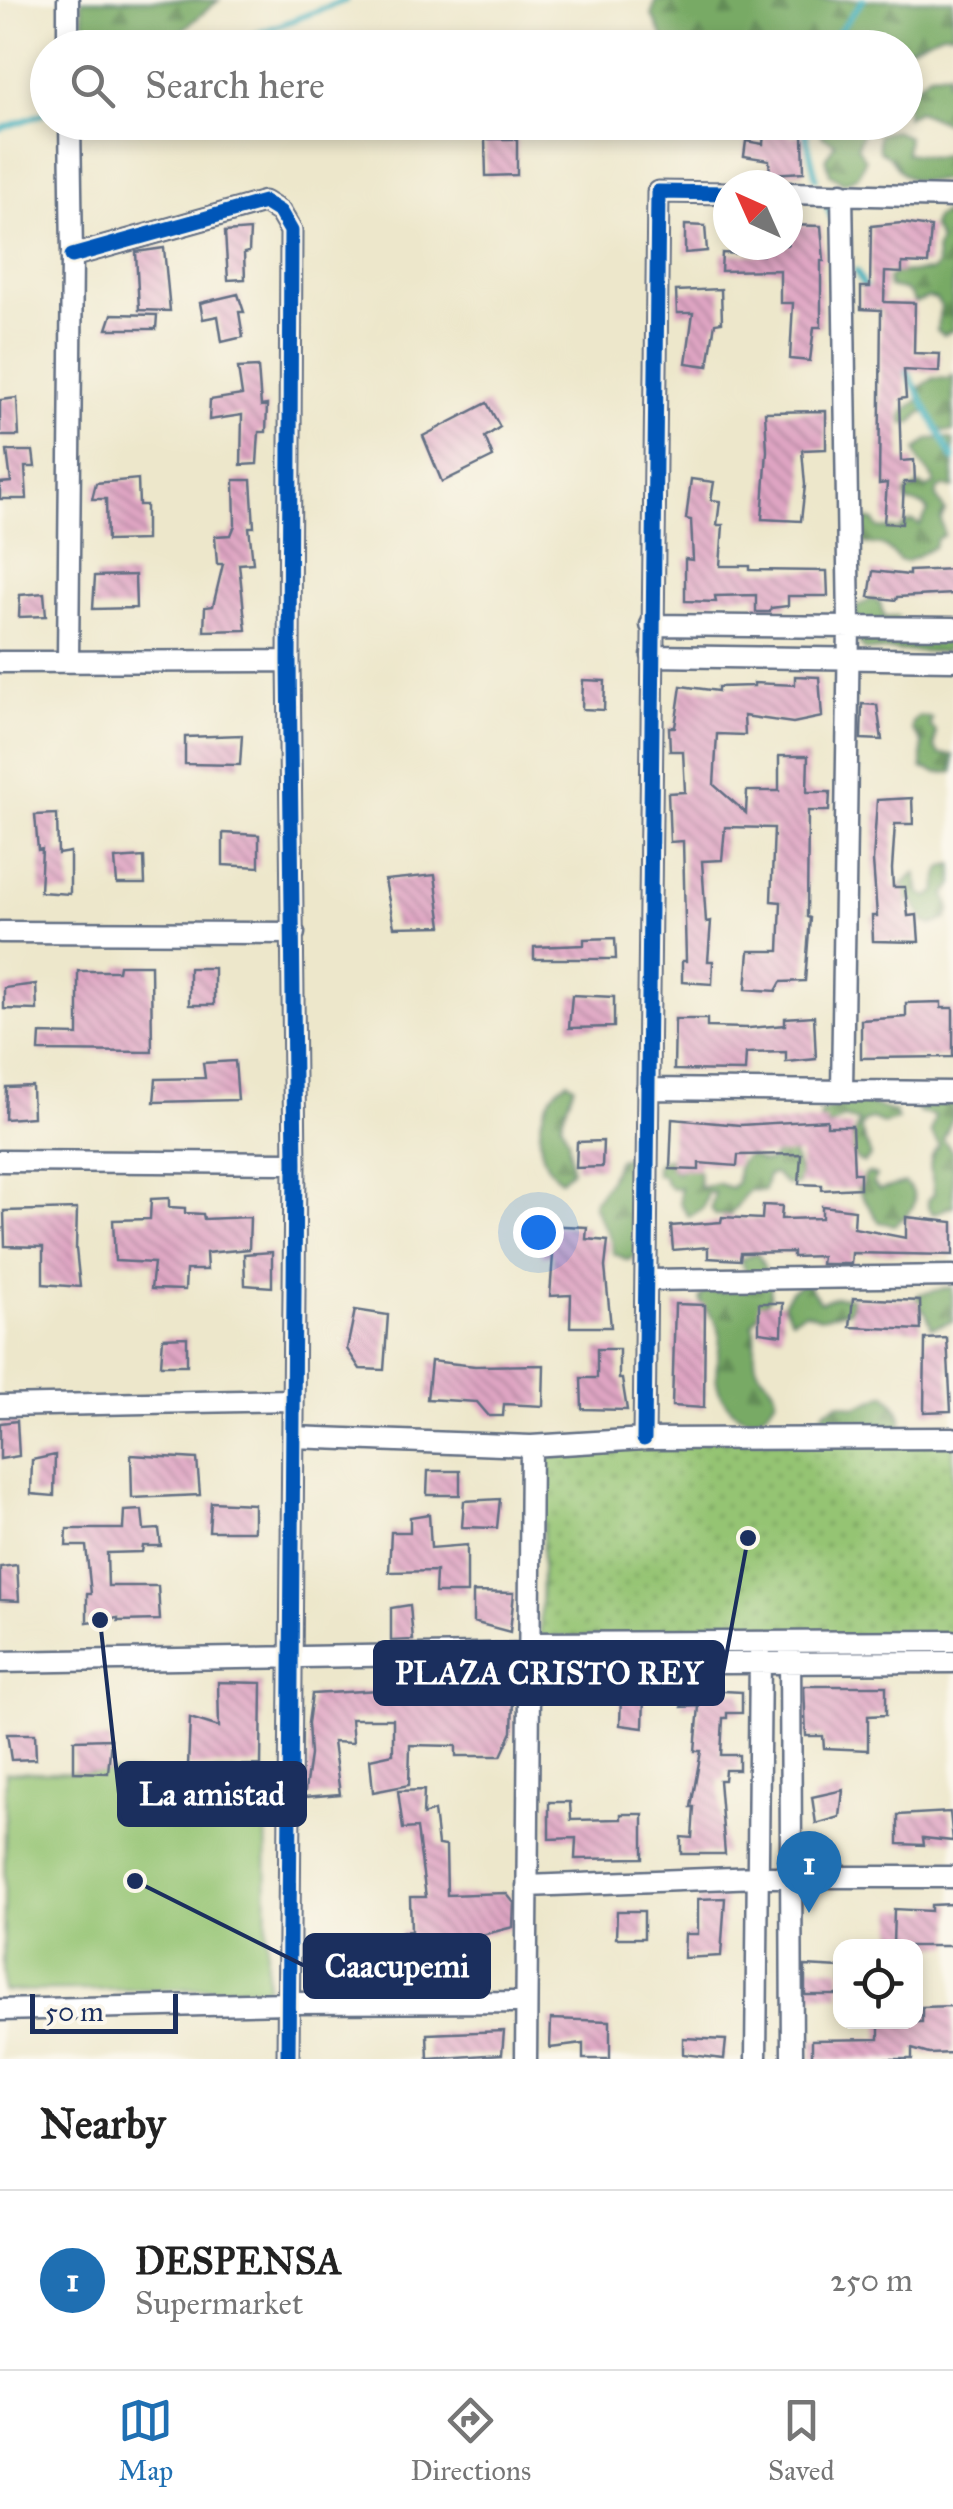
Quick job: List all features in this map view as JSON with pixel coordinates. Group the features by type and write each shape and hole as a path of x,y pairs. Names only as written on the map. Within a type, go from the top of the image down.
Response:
{"street":[{"path":"68,0 68,30"},
{"path":"68,660 70,140"},
{"path":"644,1439 658,192 713,193"},
{"path":"803,193 953,197"},
{"path":"842,194 850,626 842,1090"},
{"path":"72,256 264,202 286,219 291,232 289,661 295,1163 288,2059"},
{"path":"651,626 953,628"},
{"path":"652,656 953,660"},
{"path":"0,662 289,661"},
{"path":"0,932 294,933"},
{"path":"647,1089 953,1092"},
{"path":"0,1161 295,1163"},
{"path":"646,1280 953,1276"},
{"path":"0,1406 292,1400"},
{"path":"293,1438 531,1446 644,1439 953,1438"},
{"path":"526,2059 531,1446"},
{"path":"0,1662 532,1653 760,1642 953,1641"},
{"path":"756,2059 760,1642"},
{"path":"790,1642 792,2059"},
{"path":"532,1653 760,1664 953,1662"},
{"path":"527,1886 758,1877 953,1877"},
{"path":"0,2010 526,2002"}],"green space":[{"path":"81,0 219,0 183,30 88,30"},
{"path":"655,0 953,0 953,33 923,41 923,30 660,30 652,15"},
{"path":"949,72 947,81 953,78 953,126 923,113 923,80 930,74"},
{"path":"829,140 860,140 857,146 865,160 858,176 844,183 830,174 826,158 835,143"},
{"path":"878,140 908,140 906,153 933,157 953,153 953,180 908,178 890,157 879,151"},
{"path":"951,209 953,226 947,237 953,253 953,330 943,335 937,330 941,306 936,299 928,297 915,303 907,292 889,287 888,279 894,273 932,271 937,265 936,248 940,241 932,226 935,218"},
{"path":"953,373 953,431 941,430 929,414 922,412 911,423 904,424 902,416 919,400 919,388 934,378 950,379"},
{"path":"929,439 953,440 953,488 944,486 937,490 945,511 941,519 944,535 934,547 906,562 881,545 858,540 856,532 866,519 874,521 878,528 900,530 913,521 920,525 928,511 923,505 907,502 905,493 920,485 927,488 935,484 916,450"},
{"path":"872,599 880,603 885,618 897,616 903,622 948,635 945,652 864,650 857,635 856,611"},
{"path":"919,716 932,718 930,726 936,731 934,747 939,754 953,755 953,772 937,773 922,768 922,743 912,730"},
{"path":"953,864 953,885 945,895 950,910 947,919 932,925 924,922 914,901 906,901 897,889 916,873 920,893 928,897 936,892 941,870"},
{"path":"568,1081 574,1085 561,1123 568,1138 572,1170 561,1180 544,1158 540,1129 548,1101"},
{"path":"953,1098 953,1117 943,1140 953,1152 953,1206 933,1214 928,1200 934,1194 931,1158 939,1146 931,1132 935,1116 920,1113 915,1107 917,1099"},
{"path":"845,1101 895,1112 898,1120 883,1124 872,1119 865,1121 860,1128 871,1156 864,1163 852,1151 859,1122 844,1118 830,1126 821,1121 821,1113"},
{"path":"791,1150 800,1173 799,1184 786,1185 775,1174 768,1175 764,1191 749,1190 730,1215 715,1215 711,1208 715,1192 708,1193 703,1208 689,1217 680,1203 680,1187 672,1189 664,1177 656,1174 656,1166 670,1158 671,1169 677,1172 684,1167 699,1170 700,1188 717,1183 731,1188 737,1182 740,1163 749,1155 762,1162 771,1161 777,1151"},
{"path":"633,1155 644,1177 629,1214 639,1237 640,1253 628,1260 613,1253 593,1203 618,1159"},
{"path":"868,1173 876,1176 873,1183 879,1190 905,1183 914,1195 910,1211 894,1225 879,1222 857,1188"},
{"path":"757,1252 771,1281 770,1297 752,1324 755,1359 776,1398 764,1414 751,1419 735,1412 721,1395 716,1377 719,1330 700,1298 706,1290 738,1289 747,1275 740,1260"},
{"path":"806,1282 820,1302 836,1297 853,1298 850,1310 820,1318 805,1312 791,1319 783,1303 791,1291"},
{"path":"952,1287 953,1321 932,1328 926,1313 915,1302 919,1294"},
{"path":"886,1394 900,1415 901,1439 855,1435 848,1421 833,1429 818,1424 825,1410 840,1403 856,1407"},
{"path":"546,1440 953,1440 953,1637 540,1637"},
{"path":"6,1772 266,1773 267,1988 3,1991"}],"building":[{"path":"485,140 517,140 517,175 486,176"},
{"path":"763,140 803,140 804,172 770,170 769,160 744,156 746,141 763,144"},
{"path":"902,223 931,227 928,264 902,263 902,273 885,272 884,302 915,303 914,353 940,354 939,372 904,370 906,398 899,399 901,461 914,460 915,482 904,482 902,524 884,523 887,483 879,484 881,310 861,309 861,287 870,287 871,226"},
{"path":"685,225 705,226 707,251 685,253"},
{"path":"803,225 821,226 821,327 814,327 810,361 790,359 793,303 780,303 780,270 721,271 722,260 803,260"},
{"path":"250,230 249,252 244,253 245,279 228,280 225,232"},
{"path":"164,248 170,311 139,310 136,252"},
{"path":"721,289 722,322 715,323 708,366 686,363 693,313 677,313 676,291"},
{"path":"238,294 244,312 239,312 243,337 222,342 218,316 203,319 200,303"},
{"path":"112,314 157,315 156,329 107,329"},
{"path":"258,367 261,406 267,405 266,432 259,432 257,464 241,465 242,415 209,420 210,400 242,395 238,368"},
{"path":"17,398 19,436 0,436 0,400"},
{"path":"487,403 500,427 485,437 493,457 442,482 423,436"},
{"path":"826,411 826,449 802,450 805,485 801,521 762,519 767,451 765,412"},
{"path":"7,451 33,451 35,467 25,467 27,499 0,499 0,483 11,482"},
{"path":"138,479 139,505 146,505 146,540 107,541 106,499 92,499 96,483"},
{"path":"691,479 714,482 711,500 720,501 717,525 723,525 720,566 827,571 828,596 788,596 788,606 771,608 770,612 756,612 756,595 715,596 716,602 685,601 685,559 693,560 691,520 686,519"},
{"path":"234,480 251,480 254,527 249,527 253,563 239,564 246,630 204,631 205,607 213,606 223,564 217,564 215,536 231,535 235,525"},
{"path":"953,569 953,594 896,600 869,597 873,571 909,575 909,571"},
{"path":"135,575 136,608 93,609 95,576"},
{"path":"44,593 46,616 19,617 20,595"},
{"path":"795,676 819,677 822,717 793,723 744,716 745,735 717,734 714,785 746,813 747,791 779,791 779,756 808,756 807,792 830,792 829,811 808,811 810,918 805,981 781,982 776,991 746,989 749,951 779,951 781,902 771,901 774,828 725,827 722,860 702,861 706,922 711,921 708,961 713,961 712,984 682,982 682,961 686,961 683,841 670,842 668,793 685,792 683,751 670,751 669,727 675,727 681,686 718,691 718,687 754,683 795,685"},
{"path":"583,680 605,681 604,710 582,709"},
{"path":"862,704 877,705 882,740 861,739"},
{"path":"242,735 240,765 185,764 185,737"},
{"path":"912,798 913,824 895,824 892,869 893,887 905,887 908,916 917,915 919,942 873,941 872,916 877,916 873,861 877,800"},
{"path":"57,814 58,854 70,852 70,894 40,892 42,849 38,850 35,815"},
{"path":"223,833 259,835 259,867 223,865"},
{"path":"144,857 145,884 117,884 115,859"},
{"path":"435,875 442,926 394,927 385,880"},
{"path":"615,938 616,959 534,959 534,947 584,945 584,939"},
{"path":"119,965 151,965 152,1052 39,1051 40,1034 78,1035 78,971 118,971"},
{"path":"189,968 214,968 214,1005 189,1005"},
{"path":"36,984 37,1010 4,1009 4,988"},
{"path":"572,995 614,997 614,1027 569,1028"},
{"path":"941,1002 941,1008 953,1008 953,1057 861,1058 861,1020 906,1017 906,1003"},
{"path":"814,1016 816,1059 786,1062 786,1052 746,1053 745,1071 674,1070 675,1019 707,1019 707,1027 749,1028 785,1025 785,1018"},
{"path":"235,1061 238,1100 154,1102 156,1079 205,1078 203,1063"},
{"path":"32,1086 33,1117 5,1119 6,1087"},
{"path":"672,1119 740,1125 827,1120 827,1126 852,1126 854,1173 860,1173 860,1188 822,1190 822,1185 799,1184 801,1154 738,1155 737,1166 699,1163 699,1170 670,1169"},
{"path":"603,1141 602,1167 576,1168 577,1142"},
{"path":"169,1198 169,1207 203,1214 204,1219 250,1217 249,1249 206,1253 207,1270 186,1270 185,1290 151,1289 154,1263 115,1261 113,1220 150,1219 151,1199"},
{"path":"763,1205 782,1206 781,1219 822,1218 822,1206 855,1210 854,1228 906,1238 906,1217 953,1222 953,1255 852,1253 851,1264 821,1264 822,1256 793,1257 793,1252 741,1253 740,1260 708,1258 708,1247 673,1250 671,1226 721,1222 722,1217 762,1219"},
{"path":"77,1209 80,1287 43,1284 43,1247 5,1246 4,1211"},
{"path":"539,1225 587,1227 586,1239 608,1241 605,1267 611,1327 570,1327 571,1295 550,1296 553,1255 541,1255"},
{"path":"272,1252 272,1287 245,1285 244,1254"},
{"path":"853,1298 920,1301 921,1330 850,1327"},
{"path":"759,1303 783,1303 782,1335 759,1332"},
{"path":"675,1304 705,1305 704,1408 672,1406"},
{"path":"355,1310 388,1315 384,1370 360,1369 347,1349"},
{"path":"187,1337 187,1365 161,1365 163,1338"},
{"path":"947,1338 951,1411 924,1412 925,1339"},
{"path":"597,1349 619,1349 619,1379 627,1410 582,1409 581,1378 597,1378"},
{"path":"431,1361 475,1366 544,1365 543,1406 504,1404 503,1416 489,1416 477,1402 427,1399"},
{"path":"17,1421 19,1456 0,1459 0,1423"},
{"path":"55,1455 54,1496 31,1494 32,1460"},
{"path":"131,1455 197,1459 200,1495 132,1498"},
{"path":"428,1471 460,1471 460,1495 427,1495"},
{"path":"500,1499 497,1528 462,1527 464,1501"},
{"path":"211,1502 254,1504 254,1531 209,1531"},
{"path":"142,1510 144,1530 159,1529 161,1546 143,1546 142,1552 107,1553 108,1586 158,1586 160,1620 118,1618 87,1622 87,1594 91,1594 86,1546 66,1546 67,1529 123,1529 124,1511"},
{"path":"429,1514 431,1548 467,1545 467,1593 435,1593 436,1571 389,1572 391,1532 410,1532 410,1517"},
{"path":"17,1565 19,1601 0,1600 0,1567"},
{"path":"473,1592 514,1593 510,1632 473,1622"},
{"path":"410,1605 413,1640 391,1641 391,1608"},
{"path":"514,1668 512,1732 501,1756 456,1756 456,1746 410,1745 409,1785 373,1792 370,1759 393,1754 393,1719 351,1719 353,1743 333,1742 340,1794 304,1797 312,1694 413,1688 456,1676"},
{"path":"218,1682 262,1683 261,1765 188,1766 190,1718 219,1727"},
{"path":"804,1686 886,1686 886,1715 868,1716 868,1750 824,1748 823,1736 806,1736"},
{"path":"685,1689 742,1692 742,1713 727,1713 727,1718 723,1718 721,1755 739,1755 739,1770 725,1770 724,1780 719,1780 725,1854 681,1854 681,1837 692,1838 691,1807 701,1751 695,1751 699,1706 682,1707"},
{"path":"621,1695 644,1696 643,1728 620,1725"},
{"path":"7,1734 35,1734 36,1759 11,1760"},
{"path":"111,1739 108,1773 74,1772 74,1740"},
{"path":"424,1790 423,1815 434,1811 438,1845 446,1846 447,1895 506,1893 514,1903 513,1927 451,1943 427,1961 424,1974 400,1972 401,1932 411,1931 410,1897 426,1897 417,1828 403,1829 398,1791"},
{"path":"843,1790 840,1817 816,1824 812,1797"},
{"path":"549,1802 570,1802 571,1820 621,1819 621,1814 643,1814 643,1858 575,1859 576,1838 549,1839"},
{"path":"950,1812 953,1841 923,1838 924,1845 898,1844 898,1815"},
{"path":"725,1898 721,1956 684,1958 685,1934 698,1934 698,1899"},
{"path":"952,1904 951,1946 923,1946 923,1939 893,1939 894,1909 931,1911 931,1905"},
{"path":"617,1911 644,1911 644,1938 616,1938"},
{"path":"805,1966 833,1968 833,1995 805,1995"},
{"path":"953,2006 953,2053 929,2054 912,2049 912,2059 812,2059 812,2040 879,2039 879,2029 923,2029 923,2007"},
{"path":"551,2019 610,2021 610,2059 583,2059 583,2044 550,2048"},
{"path":"504,2031 502,2054 428,2059 427,2034"},
{"path":"683,2038 726,2040 724,2059 683,2054"}],"waterway":[{"path":"267,30 346,0"},
{"path":"840,30 863,0"},
{"path":"0,129 30,118"},
{"path":"807,140 816,178"},
{"path":"824,199 833,221"},
{"path":"856,271 868,293"},
{"path":"905,367 953,459"}],"cycle path":[{"path":"644,1439 658,192 713,193"},
{"path":"72,256 264,202 280,212 291,231 289,661 295,1163 288,2059"}],"place":[{"name":"PLAZA CRISTO REY","path":"748,1538"},
{"name":"La amistad","path":"100,1620"},
{"name":"Caacupemi","path":"135,1881"},
{"name":"DESPENSA","path":"809,1913"}]}
